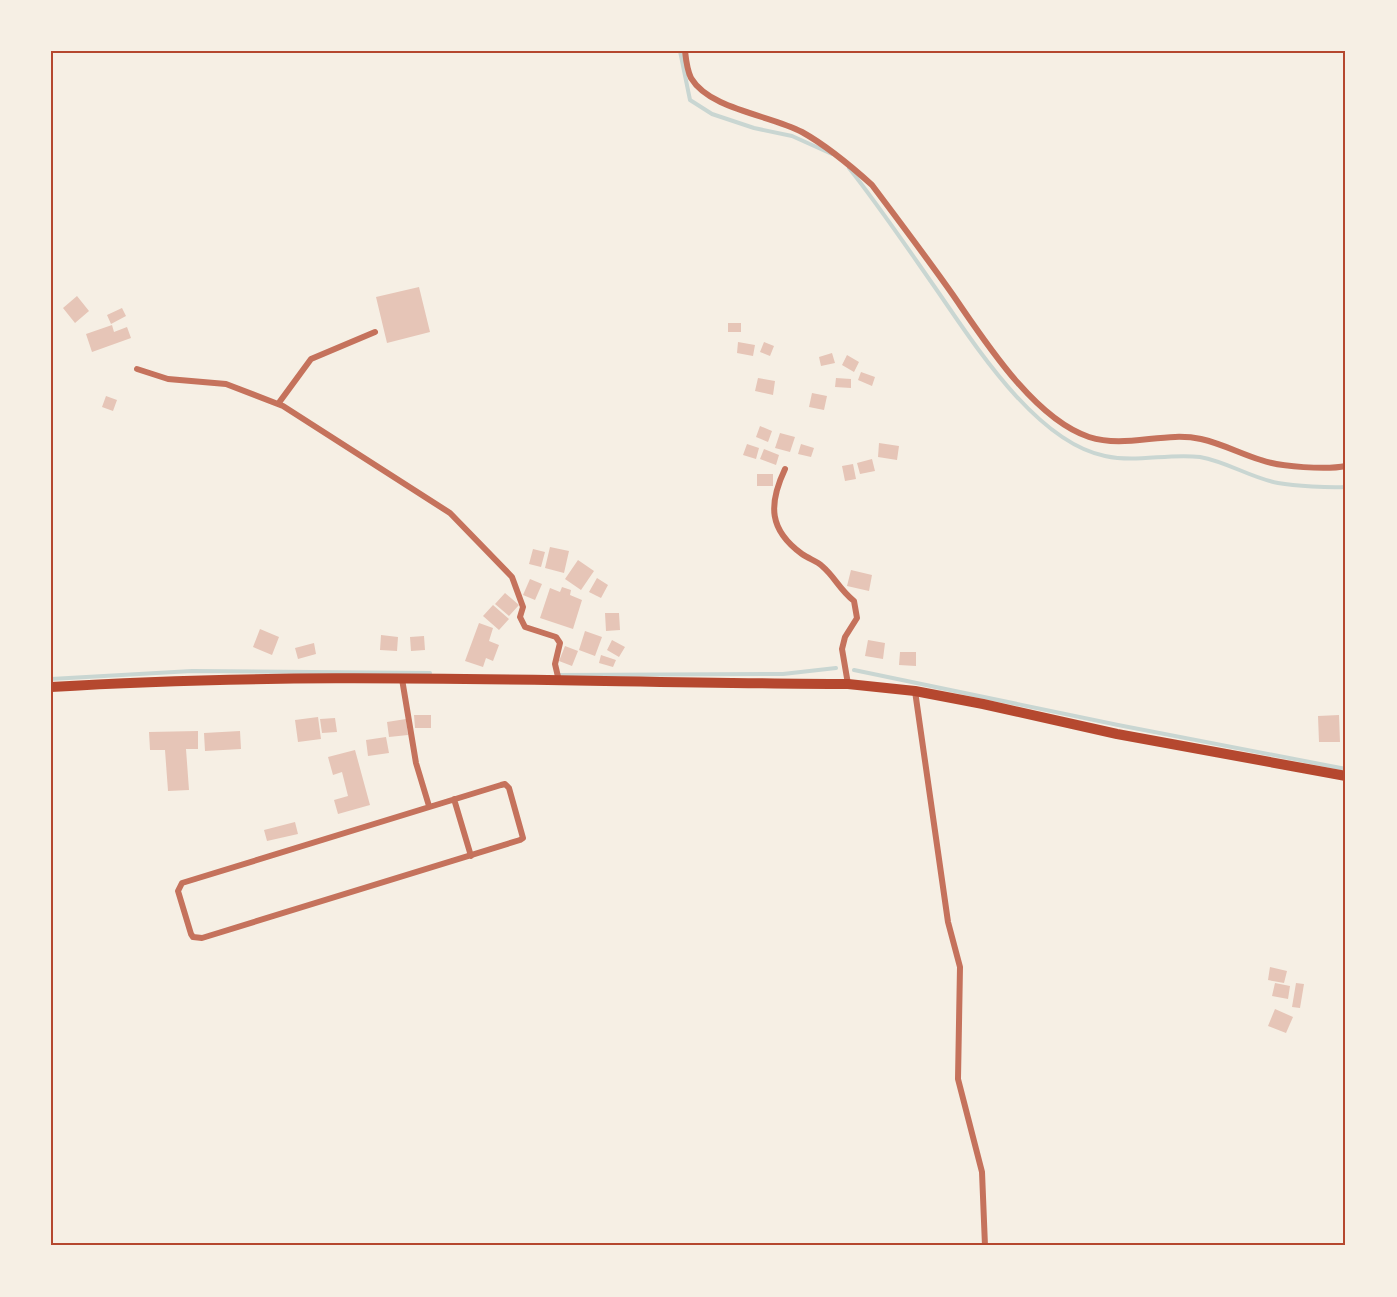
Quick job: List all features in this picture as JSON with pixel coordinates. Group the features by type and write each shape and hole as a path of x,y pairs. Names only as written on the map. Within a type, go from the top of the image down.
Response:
{"main road":[{"path":"51,687 142,681 402,679 848,684 915,692 983,704 1116,734 1346,776"}],"street":[{"path":"685,51 690,76 711,97 800,131 855,169 872,185 1012,377 1069,427 1090,437 1109,440 1129,442 1182,436 1237,449 1267,462 1317,469 1346,466"},
{"path":"278,404 311,359 375,332"},
{"path":"137,369 168,379 226,384 278,404 450,513 501,564 519,591 523,607 522,623 532,632 556,637 560,643 555,664 559,682"},
{"path":"784,469 775,495 774,509 781,536 804,555 821,565 835,584 854,601 857,618 845,637 842,649 848,684"},
{"path":"402,679 417,763 429,806"},
{"path":"915,692 948,922 960,967 958,1078 982,1172 985,1246"},
{"path":"505,784 510,792 523,838 202,938 193,937 191,934 178,891 182,884 454,799 505,784"},
{"path":"454,799 471,855"}],"building":[{"path":"419,287 430,332 387,343 376,297"},
{"path":"77,296 89,311 75,323 63,308"},
{"path":"122,308 126,316 111,324 107,315"},
{"path":"728,323 741,323 741,332 728,332"},
{"path":"112,325 114,332 127,327 131,338 92,352 86,334"},
{"path":"738,342 755,345 753,356 737,353"},
{"path":"764,342 774,346 770,356 760,352"},
{"path":"832,353 835,363 821,366 819,357"},
{"path":"847,355 859,362 854,372 842,365"},
{"path":"861,372 875,377 872,386 858,380"},
{"path":"758,378 775,381 773,395 755,391"},
{"path":"836,378 851,379 851,388 835,387"},
{"path":"812,393 827,396 824,410 809,407"},
{"path":"106,396 117,400 113,411 102,407"},
{"path":"760,426 772,431 768,442 756,437"},
{"path":"780,433 795,437 790,452 775,448"},
{"path":"879,443 899,446 897,460 878,457"},
{"path":"747,444 759,448 756,459 743,455"},
{"path":"801,444 814,448 811,457 798,454"},
{"path":"764,449 779,455 776,465 760,459"},
{"path":"872,459 875,471 860,474 857,463"},
{"path":"853,464 856,479 845,481 842,466"},
{"path":"757,474 773,474 773,486 757,486"},
{"path":"550,547 569,551 564,573 545,568"},
{"path":"533,549 545,552 541,567 529,564"},
{"path":"578,560 594,571 581,590 565,579"},
{"path":"851,570 872,575 869,591 847,586"},
{"path":"597,578 608,585 601,598 589,592"},
{"path":"530,579 542,584 535,600 523,595"},
{"path":"562,587 571,590 570,595 582,600 573,629 540,618 550,588 560,592"},
{"path":"505,593 519,605 509,616 495,604"},
{"path":"493,605 509,619 499,630 483,616"},
{"path":"605,613 619,613 620,630 606,631"},
{"path":"479,623 493,628 489,641 499,645 493,661 486,658 483,667 465,661"},
{"path":"260,629 279,637 272,655 253,647"},
{"path":"585,631 602,637 595,656 579,650"},
{"path":"381,635 398,637 397,651 380,650"},
{"path":"424,636 425,650 411,651 410,637"},
{"path":"612,640 625,647 619,657 607,650"},
{"path":"868,640 885,643 883,659 865,656"},
{"path":"314,643 316,654 298,659 295,648"},
{"path":"565,646 578,651 572,666 559,661"},
{"path":"900,652 916,652 916,666 899,665"},
{"path":"601,655 616,660 613,667 599,663"},
{"path":"414,715 431,715 431,728 415,728"},
{"path":"1339,715 1340,742 1319,742 1318,716"},
{"path":"318,717 321,739 298,742 295,720"},
{"path":"335,718 337,732 322,733 320,719"},
{"path":"406,719 408,735 389,737 387,722"},
{"path":"198,731 198,749 186,749 189,790 168,791 165,750 150,750 149,732"},
{"path":"240,731 241,749 205,751 204,733"},
{"path":"386,737 389,753 368,756 366,740"},
{"path":"355,750 370,805 338,814 334,800 348,796 342,772 333,775 328,757"},
{"path":"295,822 298,834 267,841 264,830"},
{"path":"1270,967 1287,971 1284,983 1268,980"},
{"path":"1275,983 1290,986 1288,999 1272,996"},
{"path":"1296,983 1304,984 1300,1008 1292,1007"},
{"path":"1275,1009 1293,1017 1286,1033 1268,1026"}],"waterway":[{"path":"680,51 690,100 712,114 754,128 792,136 832,154"},
{"path":"849,168 882,211 987,361 1030,411 1054,431 1079,447 1105,456 1129,459 1200,457 1278,483 1346,487"},
{"path":"558,675 783,674 836,668"},
{"path":"854,670 1118,725 1346,769"},
{"path":"51,679 192,671 430,673"}]}
